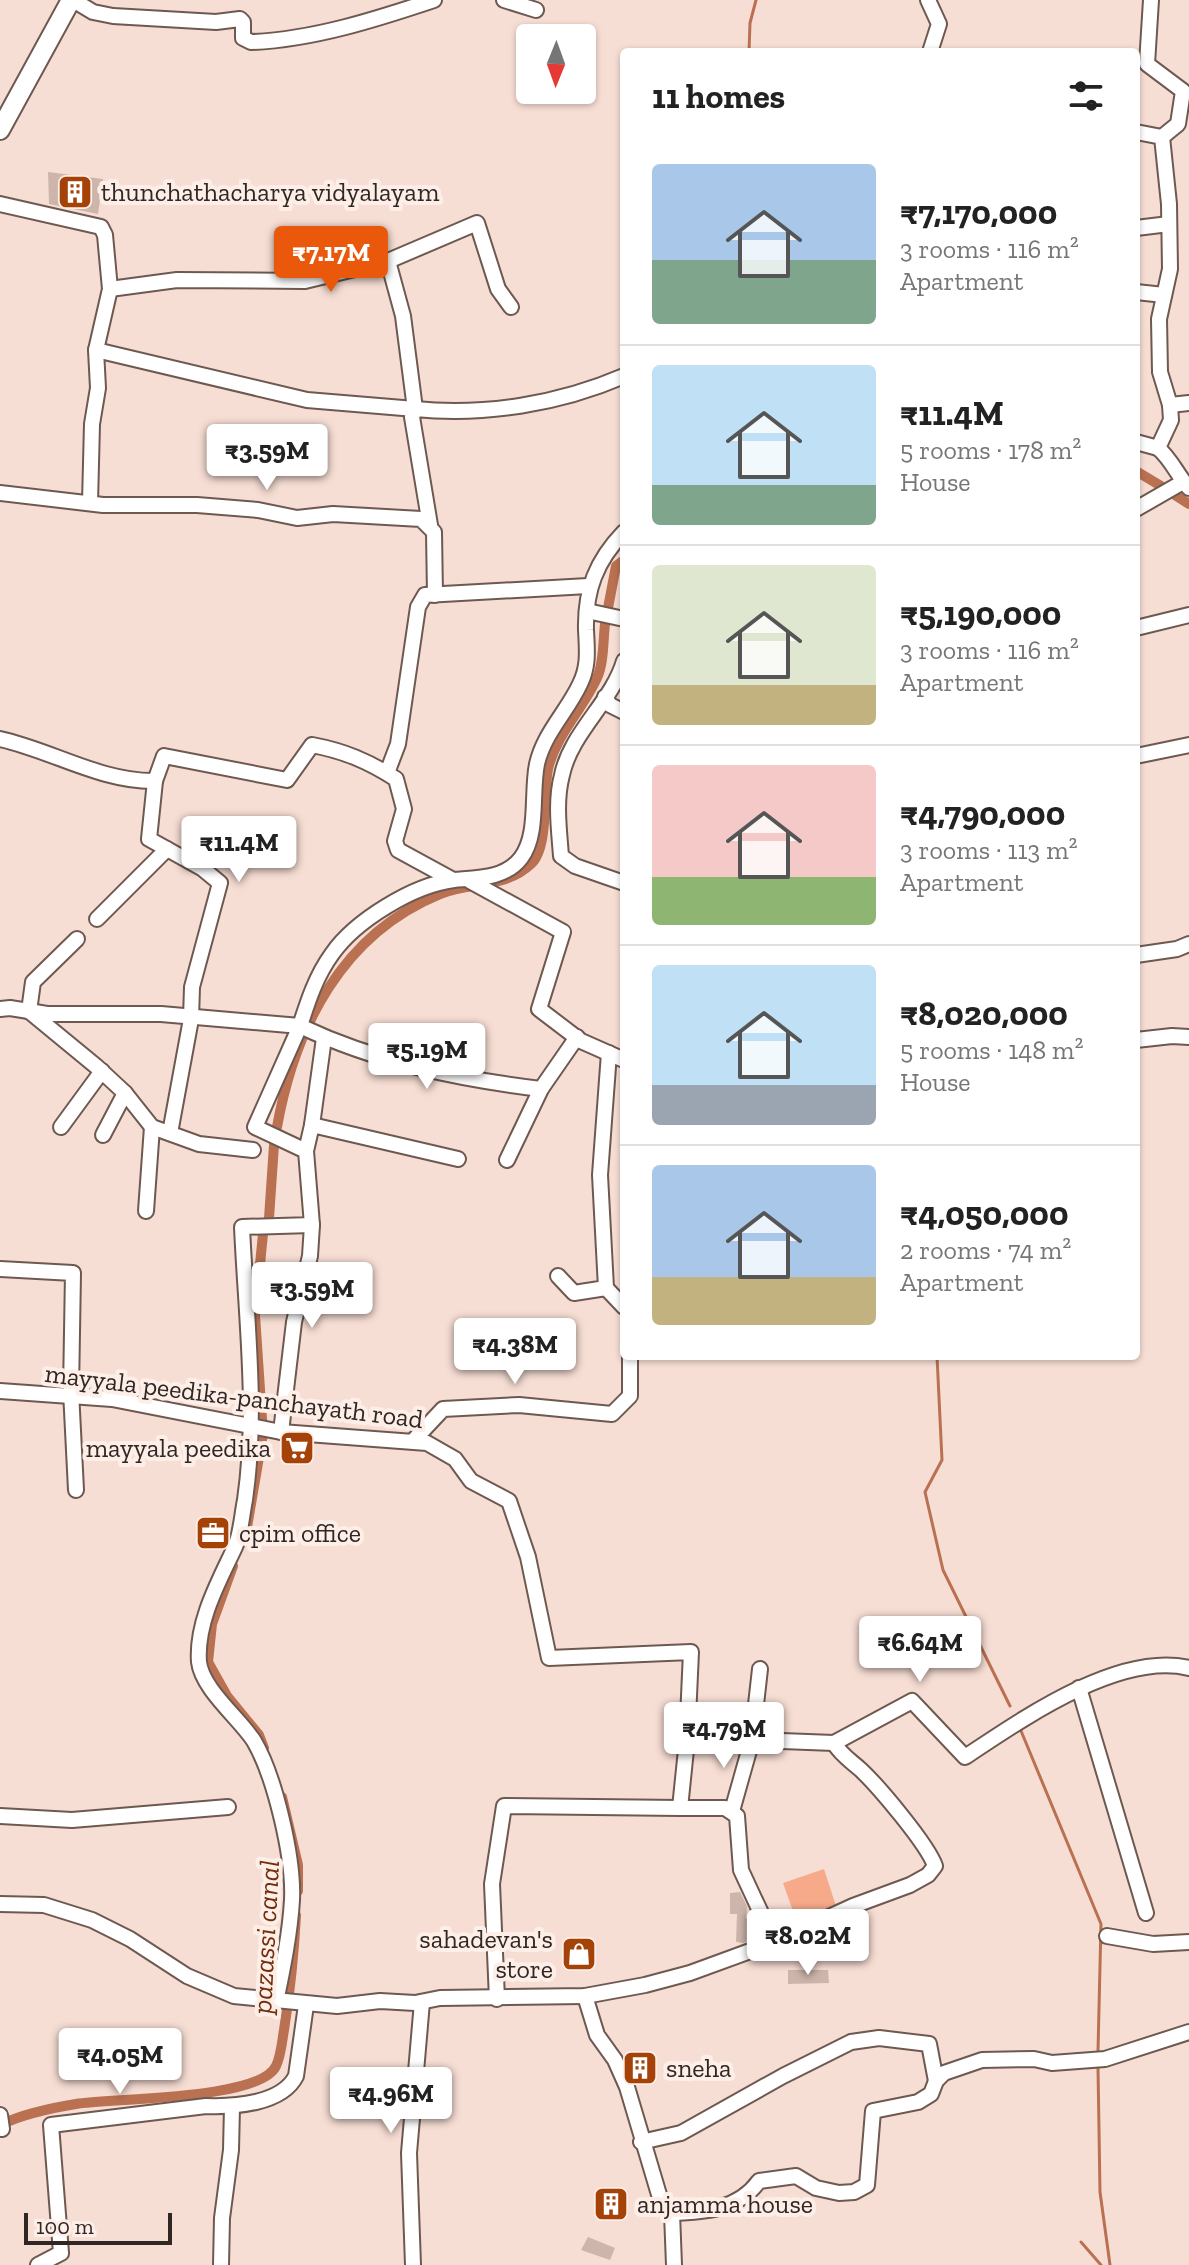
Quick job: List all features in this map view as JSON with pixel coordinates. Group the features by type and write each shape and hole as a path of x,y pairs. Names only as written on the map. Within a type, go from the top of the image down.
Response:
{"main road":[{"path":"1,127 72,0"}],"street":[{"path":"72,0 93,12 113,16 216,22 240,19 243,22 243,38 251,42 330,30 400,13 434,0"},
{"path":"506,0 536,10"},
{"path":"928,0 939,24 931,48"},
{"path":"1140,133 1162,137 1178,124 1183,91 1147,64 1151,0"},
{"path":"1158,448 1171,420 1160,372 1159,319 1170,269 1162,137"},
{"path":"0,204 101,227 105,235 110,289 96,350 98,388 91,432 90,503"},
{"path":"110,289 177,280 305,281 388,261 477,223 498,289 511,307"},
{"path":"1140,228 1169,224"},
{"path":"388,261 403,316 415,409 412,417 430,525 434,532 435,595"},
{"path":"1140,292 1164,295"},
{"path":"96,350 307,400 415,409 463,410 548,402 620,377"},
{"path":"1170,405 1189,403"},
{"path":"1140,443 1158,448 1173,463 1186,485 1140,507"},
{"path":"0,493 90,503 215,506 297,518 333,514 390,516 421,519 430,525"},
{"path":"306,1151 255,1127 300,1027 313,986 331,955 349,934 412,891 453,880 470,881 503,873 518,862 527,848 542,745 580,684 588,658 588,586 602,556 620,536"},
{"path":"387,773 398,744 418,607 425,595 588,586"},
{"path":"587,611 620,618"},
{"path":"1140,627 1189,615"},
{"path":"620,676 562,772 558,821 561,856 575,866 620,882"},
{"path":"605,697 610,705 620,710"},
{"path":"0,739 102,772 155,781"},
{"path":"170,1133 191,1019 192,987 220,883 203,869 149,839 155,781 164,756 287,780 312,745 343,751 396,779 404,809 396,846 453,880"},
{"path":"1140,755 1189,745"},
{"path":"97,919 167,849"},
{"path":"470,881 563,932 539,1009 577,1037 620,1058"},
{"path":"29,1011 33,982 77,939"},
{"path":"1140,954 1189,944"},
{"path":"0,1009 47,1014 161,1014 300,1027 324,1038 434,1073 541,1089"},
{"path":"29,1011 102,1071 125,1093 152,1127 199,1144 253,1150"},
{"path":"507,1160 541,1089 577,1037"},
{"path":"1140,1040 1189,1037"},
{"path":"276,1431 294,1322 310,1256 312,1225 306,1151 324,1038"},
{"path":"609,1053 600,1175 606,1288 620,1303"},
{"path":"61,1127 102,1071"},
{"path":"103,1135 125,1093"},
{"path":"312,1125 458,1159"},
{"path":"146,1211 152,1127"},
{"path":"38,2265 61,2253 51,2125 206,2106 232,2107 291,2085 296,2076 286,1950 292,1896 272,1781 253,1741 216,1694 199,1664 206,1611 236,1545 245,1500 251,1425 242,1227 312,1225"},
{"path":"0,1269 73,1273 72,1398 76,1490"},
{"path":"558,1276 574,1293 606,1288"},
{"path":"413,1441 443,1409 519,1405 612,1414 630,1396 630,1360"},
{"name":"mayyala peedika-panchayath road","path":"0,1391 112,1399 276,1431 427,1443 455,1459 471,1481 509,1501 528,1557 549,1658 691,1652 680,1808"},
{"path":"752,1740 834,1743 912,1701 965,1757 1016,1723 1079,1688 1115,1673 1152,1667 1189,1668"},
{"path":"732,1811 752,1740 760,1669"},
{"path":"1079,1688 1146,1913"},
{"path":"0,1904 44,1905 77,1914 130,1939 219,1992 241,1998 290,2003 585,1996 690,1973 928,1875 935,1866 931,1855 861,1770 841,1754 834,1743"},
{"path":"497,1999 492,1884 504,1806 725,1808 732,1811 737,1816 741,1870 774,1941"},
{"path":"0,1816 72,1820 228,1807"},
{"path":"1107,1936 1153,1944 1189,1942"},
{"path":"585,1996 597,2035 615,2060 641,2142 655,2174 660,2198 672,2213 674,2265"},
{"path":"413,2265 409,2153 422,2002"},
{"path":"672,2213 707,2211 731,2204 751,2193 759,2181 796,2176 816,2188 839,2193 854,2192 867,2185 873,2111 918,2102 931,2094 936,2081 944,2073 1001,2057 1060,2063 1105,2059 1189,2032"},
{"path":"641,2142 681,2133 851,2042 879,2038 929,2044 936,2081"},
{"path":"221,2265 232,2107"}],"shaded area":[{"path":"824,1869 837,1909 797,1922 783,1883"}],"building":[{"name":"thunchathacharya vidyalayam","path":"48,172 103,179 98,214 49,204"},
{"path":"740,1892 747,1906 746,1918 752,1918 755,1923 753,1939 743,1943 736,1942 737,1914 730,1914 730,1893"},
{"path":"853,1935 867,1935 867,1956 853,1957"},
{"path":"788,1970 828,1970 829,1983 788,1984"},
{"name":"sneha","path":"648,2059 648,2077 633,2076 630,2060"},
{"path":"588,2237 615,2248 610,2260 581,2250"}],"waterway":[{"path":"749,48 750,23 756,0"},
{"name":"pazassi canal","path":"1140,473 1161,486"},
{"name":"pazassi canal","path":"1175,495 1189,504"},
{"name":"pazassi canal","path":"608,608 616,566 620,563"},
{"name":"pazassi canal","path":"277,1127 296,1054 328,988 350,959 376,933 406,911 452,890 510,877 521,872 537,856 543,833 548,769 563,733 597,678 605,624"},
{"name":"pazassi canal","path":"269,1218 274,1145"},
{"name":"pazassi canal","path":"246,1533 263,1434 255,1315 263,1234"},
{"path":"937,1360 942,1460 925,1492 943,1570 1010,1706"},
{"name":"pazassi canal","path":"233,1566 212,1624 208,1662 227,1696 259,1735 264,1748"},
{"path":"1019,1726 1101,1924 1098,2051"},
{"name":"pazassi canal","path":"282,1797 298,1865 298,1891"},
{"name":"pazassi canal","path":"0,2125 66,2106 184,2096 243,2085 264,2077 276,2066 280,2053 296,1915"},
{"path":"1098,2068 1100,2192 1110,2265"},
{"path":"1081,2242 1101,2265"}],"place":[{"name":"thunchathacharya vidyalayam","path":"75,192"},
{"name":"mayyala peedika","path":"297,1448"},
{"name":"cpim office","path":"213,1533"},
{"name":"sahadevan's store","path":"579,1954"},
{"name":"sneha","path":"640,2068"},
{"name":"anjamma house","path":"611,2204"}]}
